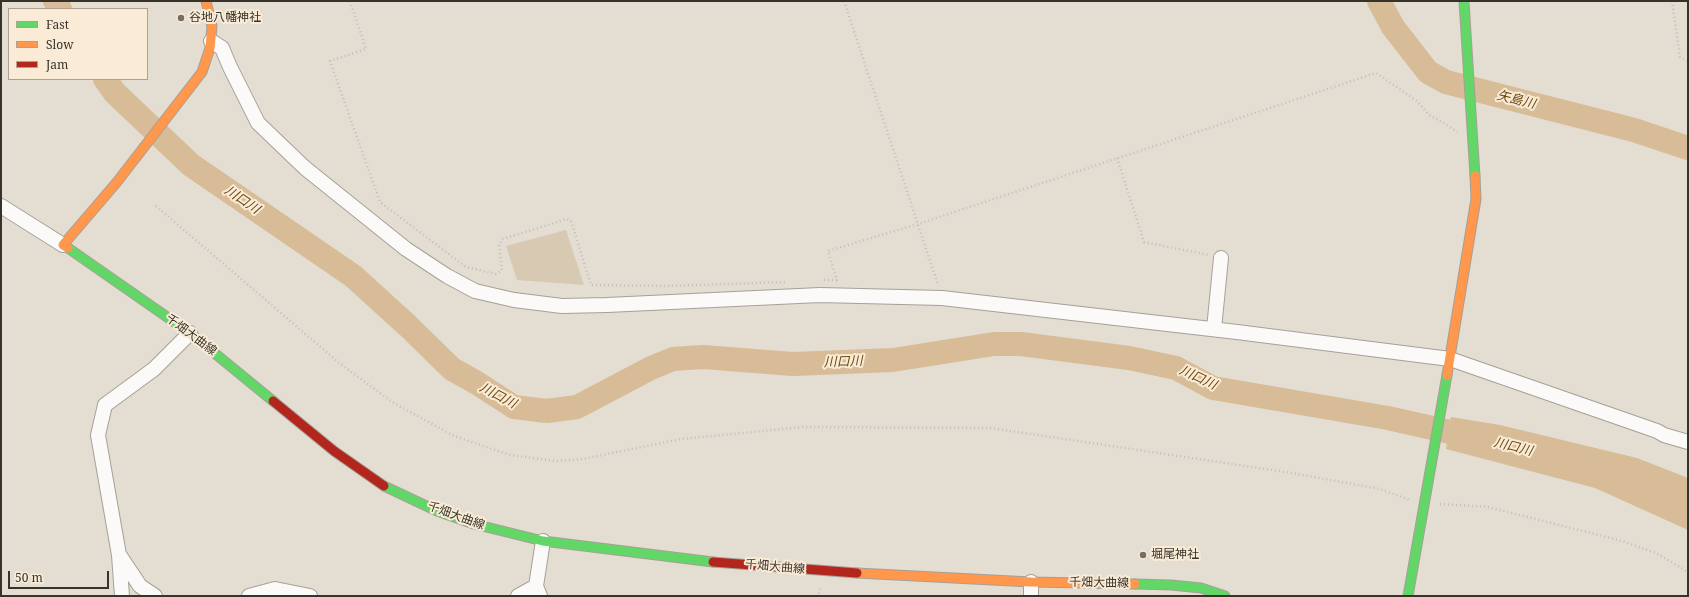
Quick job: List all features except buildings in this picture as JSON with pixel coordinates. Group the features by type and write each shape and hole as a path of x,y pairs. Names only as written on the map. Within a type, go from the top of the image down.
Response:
{"main road":[{"path":"63,245 117,182 202,72 210,48 212,26 206,1"},
{"path":"1408,596 1450,359 1476,198 1464,1"},
{"name":"千畑大曲線","path":"63,245 190,333 334,451 383,486 437,511 474,524 543,541 690,560 826,572 1031,582 1171,585 1201,588 1225,596"}],"street":[{"path":"211,41 222,48 258,123 305,168 412,253 447,276 475,290 514,300 562,306 607,306 820,295 942,298 1214,329 1450,359 1664,435 1688,442"},
{"path":"1,206 63,245"},
{"path":"1214,329 1221,258"},
{"path":"122,596 120,555 98,434 105,405 154,369 190,333"},
{"path":"518,596 538,591 543,541"},
{"path":"120,555 140,586 155,596"},
{"path":"1031,582 1031,596"},
{"path":"248,596 275,589 310,596"}],"path":[{"path":"350,1 366,49 330,61 380,202 466,268 496,274 502,270 499,244 503,239 567,219 571,221 592,285 670,286 789,282"},
{"path":"844,1 942,298"},
{"path":"1672,1 1680,57 1688,61"},
{"path":"837,296 837,280 828,251 918,224 1376,73 1417,101 1429,115 1473,139"},
{"path":"1117,158 1144,242 1221,258"},
{"path":"156,206 338,362 392,402 454,436 510,455 556,461 583,459 681,439 803,426 991,428 1292,473 1380,489 1424,504 1488,507 1622,540 1656,553 1688,572"},
{"path":"821,280 837,280"}],"shaded area":[{"path":"566,230 584,285 517,280 506,246"}],"water":[{"path":"1451,417 1500,425 1637,458 1688,478 1688,530 1595,488 1446,449"}],"waterway":[{"name":"川口川","path":"55,1 59,8"},
{"name":"矢島川","path":"1379,1 1393,27 1428,72 1446,82 1634,130 1688,148"},
{"name":"川口川","path":"106,80 115,93 191,165 353,276 408,326 452,369 514,407 547,411 577,407 651,368 673,359 703,357 793,364 893,360 994,344 1021,344 1129,358 1176,368 1213,388 1388,418 1481,439"}],"traffic: fast":[{"path":"1464,1 1475,176"},
{"path":"68,248 190,333 273,401"},
{"path":"1408,596 1447,375"},
{"path":"384,486 437,511 474,524 543,541 713,562"},
{"path":"1135,584 1201,588 1225,596"}],"traffic: slow":[{"path":"68,248 63,245 117,182 202,72 210,48 212,26 206,1"},
{"path":"1447,375 1476,199 1475,176"},
{"path":"857,573 1031,582 1135,584"}],"traffic: jam":[{"path":"273,401 334,451 384,486"},
{"path":"713,562 857,573"}],"place":[{"name":"谷地八幡神社","path":"181,18"},
{"name":"堀尾神社","path":"1143,555"}]}
